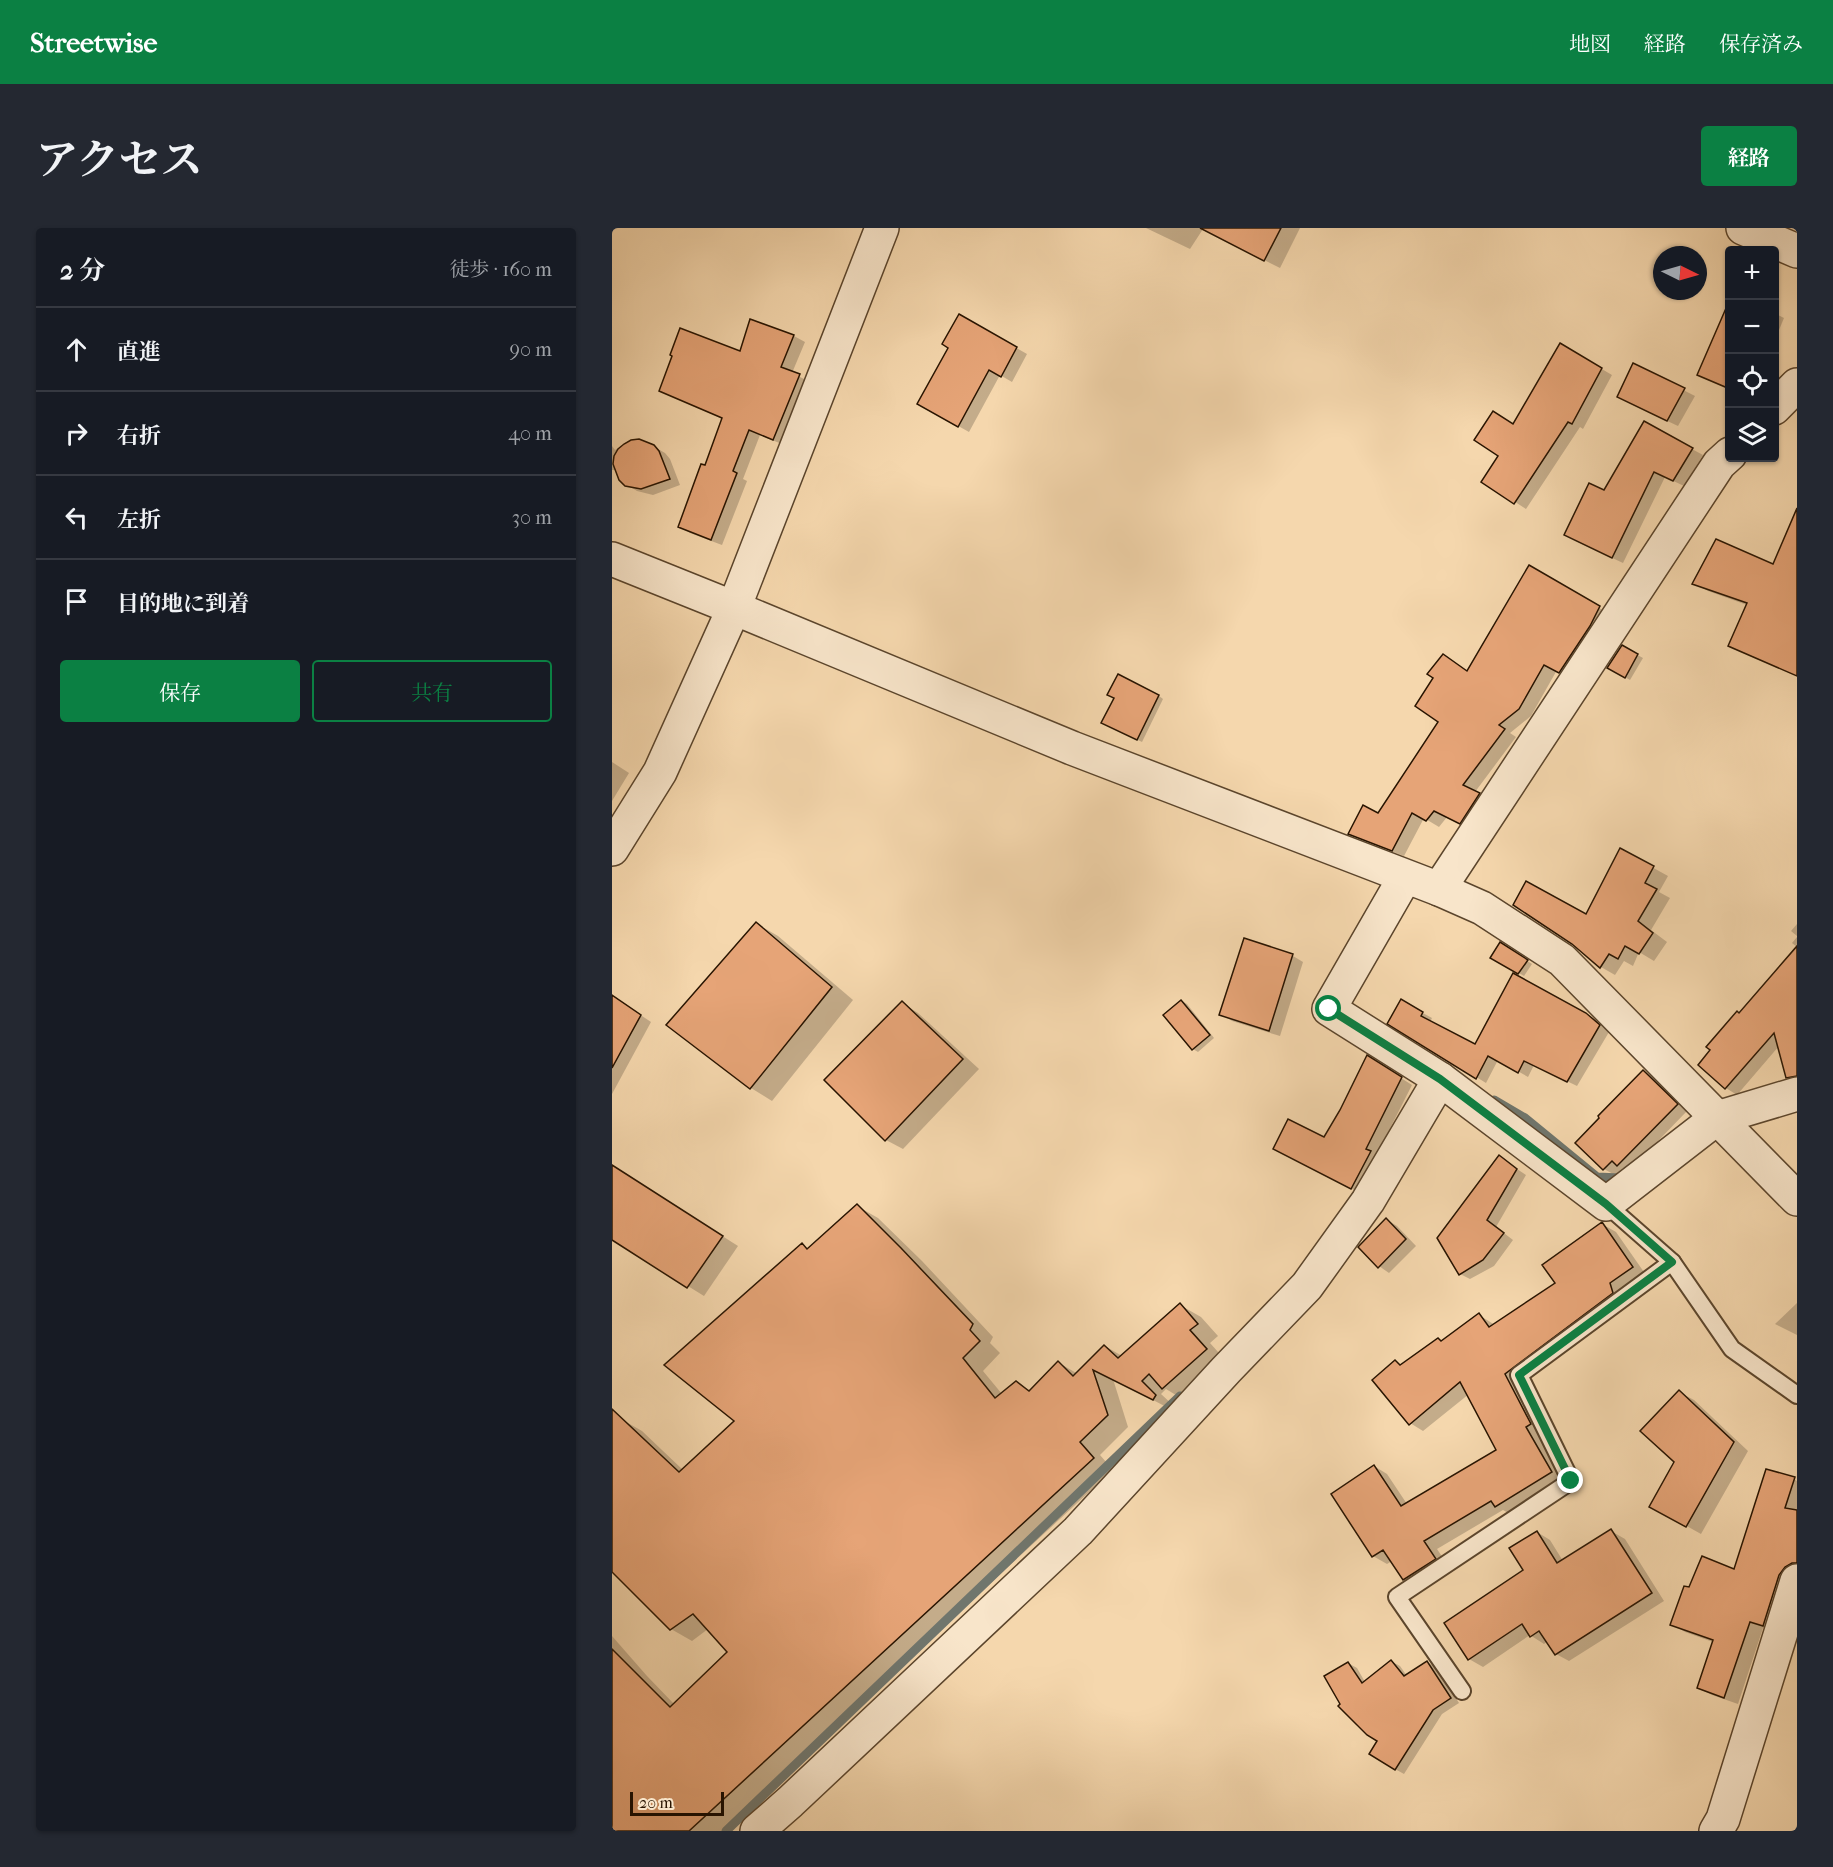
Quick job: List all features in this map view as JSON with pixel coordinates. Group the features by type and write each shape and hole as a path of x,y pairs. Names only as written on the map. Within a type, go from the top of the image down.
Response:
{"street":[{"path":"612,849 660,772 734,608 882,228"},
{"path":"1743,228 1797,251"},
{"path":"1779,403 1797,385"},
{"path":"1439,889 1719,464 1725,459"},
{"path":"612,560 1072,748 1439,889 1482,908 1562,960 1797,1199"},
{"path":"1405,877 1329,1009 1440,1079 1606,1204 1717,1118 1797,1094"},
{"path":"757,1831 808,1786 1078,1531 1226,1370 1307,1286 1368,1202 1440,1079"},
{"path":"1716,1831 1723,1820 1797,1581"}],"lane":[{"path":"1606,1204 1672,1262 1732,1349 1797,1395"},
{"path":"1462,1691 1397,1597 1571,1481 1519,1375 1672,1262"}],"building":[{"path":"1200,228 1281,228 1264,261"},
{"path":"1725,311 1725,387 1697,375"},
{"path":"959,314 1017,347 1001,377 989,370 958,427 917,404 948,348 942,344"},
{"path":"750,319 794,335 781,367 800,374 773,440 749,430 733,471 737,473 711,540 678,527 701,464 705,465 722,418 659,391 680,328 740,351"},
{"path":"1560,343 1602,368 1572,424 1568,422 1514,504 1481,482 1498,456 1474,440 1493,411 1513,424"},
{"path":"1633,363 1685,388 1667,421 1617,397"},
{"path":"1644,421 1693,448 1673,481 1654,472 1612,558 1564,535 1589,483 1604,490"},
{"path":"639,439 654,445 659,451 670,479 641,489 625,486 619,480 613,464 614,456 624,444"},
{"path":"1797,508 1797,676 1728,646 1747,603 1692,584 1716,539 1773,564"},
{"path":"1529,565 1600,606 1590,626 1559,673 1544,665 1519,709 1499,725 1505,729 1463,785 1480,793 1460,824 1434,811 1426,821 1412,813 1392,851 1348,834 1363,805 1378,813 1438,722 1415,706 1433,678 1427,674 1443,654 1467,671"},
{"path":"1622,645 1638,654 1625,678 1607,668"},
{"path":"1118,674 1159,695 1137,740 1101,723 1114,698 1107,695"},
{"path":"1620,848 1654,866 1645,883 1657,889 1638,921 1653,933 1639,954 1625,946 1618,959 1609,954 1600,968 1572,944 1513,905 1526,881 1586,914"},
{"path":"756,922 832,987 750,1089 666,1025"},
{"path":"1244,938 1293,954 1269,1031 1219,1015"},
{"path":"1500,942 1528,960 1518,974 1490,958"},
{"path":"1797,946 1797,1076 1786,1078 1774,1033 1725,1089 1698,1065 1710,1050 1706,1047"},
{"path":"1513,973 1586,1013 1600,1025 1567,1082 1524,1061 1518,1073 1488,1056 1476,1079 1387,1024 1401,999 1423,1012 1421,1016 1475,1044"},
{"path":"612,995 641,1015 612,1068"},
{"path":"1181,1000 1210,1035 1192,1050 1163,1015"},
{"path":"902,1001 963,1059 885,1141 824,1080"},
{"path":"1367,1055 1402,1077 1366,1149 1371,1151 1351,1189 1273,1149 1288,1119 1324,1137"},
{"path":"1643,1070 1678,1104 1617,1166 1612,1161 1603,1170 1575,1143"},
{"path":"1499,1155 1517,1169 1487,1220 1504,1233 1483,1260 1459,1275 1437,1238"},
{"path":"612,1165 723,1236 687,1288 612,1240"},
{"path":"857,1204 973,1324 970,1330 980,1341 963,1358 995,1398 1016,1381 1029,1391 1058,1361 1073,1376 1104,1345 1118,1358 1180,1303 1198,1324 1190,1330 1207,1349 1162,1389 1149,1374 1142,1381 1156,1395 1153,1400 1093,1370 1108,1415 1080,1442 1094,1458 689,1831 612,1831 612,1649 670,1707 727,1652 693,1614 670,1630 612,1572 612,1409 679,1472 734,1421 664,1365 802,1243 807,1249"},
{"path":"1386,1218 1406,1239 1378,1268 1358,1247"},
{"path":"1602,1222 1633,1267 1610,1283 1613,1293 1505,1374 1531,1424 1526,1427 1552,1472 1495,1507 1491,1501 1424,1541 1436,1559 1403,1580 1383,1550 1372,1557 1331,1494 1374,1465 1401,1506 1496,1450 1460,1382 1409,1425 1372,1380 1395,1360 1400,1365 1438,1338 1441,1341 1479,1313 1489,1327 1555,1283 1542,1265"},
{"path":"1679,1390 1734,1442 1686,1527 1649,1507 1674,1462 1640,1431"},
{"path":"1766,1469 1795,1477 1785,1508 1797,1510 1797,1563 1785,1567 1779,1575 1763,1626 1750,1622 1724,1698 1697,1688 1713,1640 1670,1625 1684,1586 1689,1587 1702,1556 1734,1569"},
{"path":"1611,1529 1652,1593 1555,1655 1539,1631 1530,1637 1522,1624 1468,1660 1444,1623 1523,1570 1509,1548 1537,1531 1557,1563"},
{"path":"1391,1660 1404,1676 1427,1661 1451,1698 1433,1710 1395,1770 1369,1754 1377,1741 1367,1735 1338,1706 1340,1704 1324,1676 1348,1662 1362,1683"}],"waterway":[{"path":"1494,1100 1525,1118 1597,1177 1620,1178 1624,1175"},
{"path":"726,1831 1180,1396"}],"route":[{"path":"1329,1009 1440,1079 1606,1204 1672,1262 1519,1375 1571,1481"}]}
